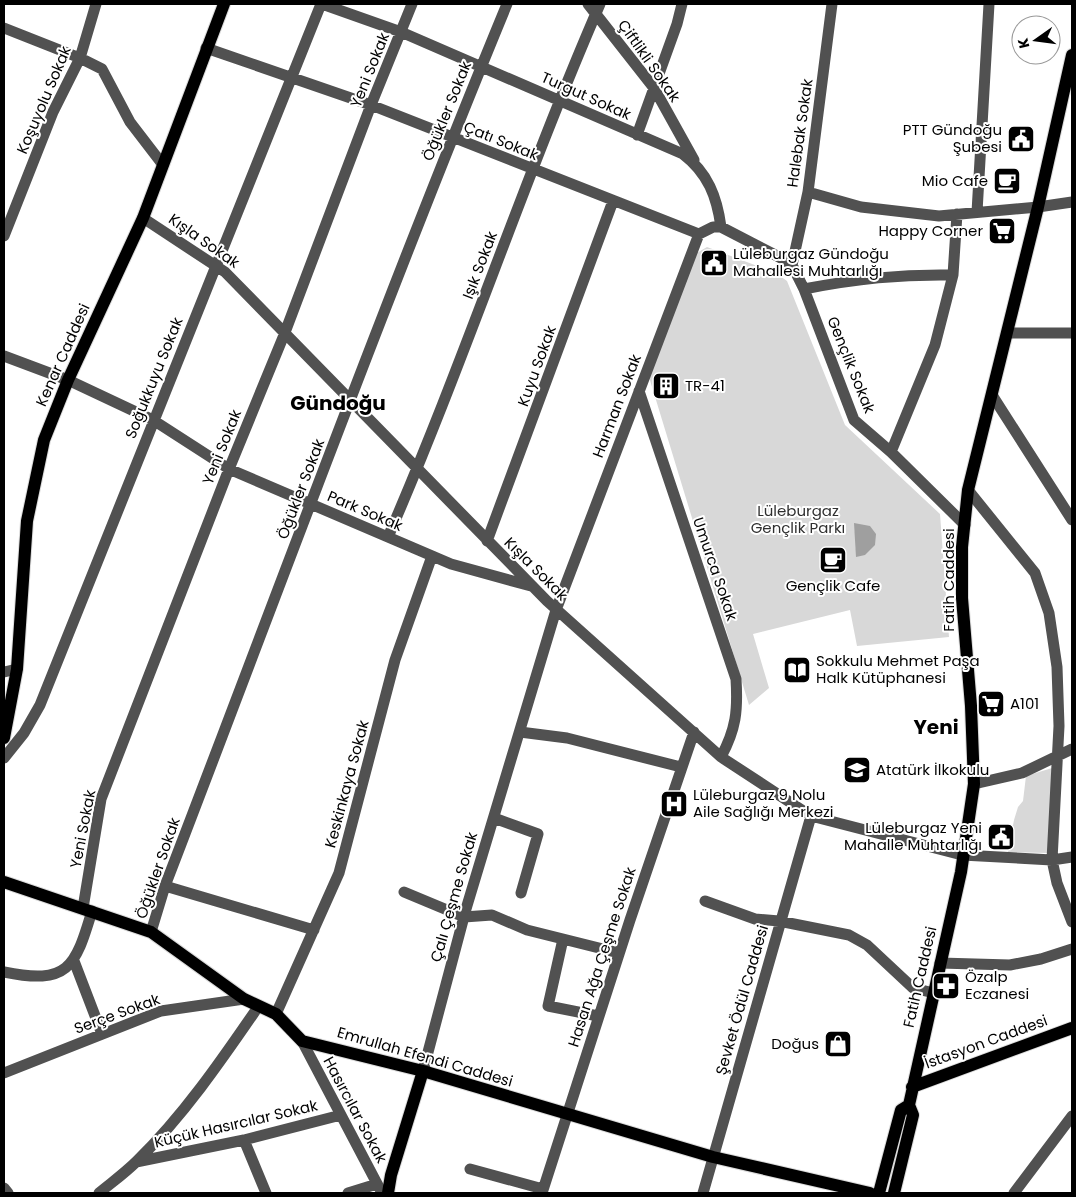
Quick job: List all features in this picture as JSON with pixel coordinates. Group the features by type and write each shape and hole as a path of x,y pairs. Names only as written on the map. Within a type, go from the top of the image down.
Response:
{"main road":[{"name":"Kenar Caddesi","path":"4,738 17,670 27,521 44,440 68,380 143,218 224,4"},
{"name":"Fatih Caddesi","path":"879,1193 901,1110 909,1105 961,872 974,784 971,706 962,598 968,490 1038,208 1072,56"},
{"path":"4,882 151,932 244,999 276,1014 302,1041"},
{"name":"İstasyon Caddesi","path":"912,1087 1072,1028"},
{"name":"Emrullah Efendi Caddesi","path":"302,1041 423,1071 567,1116 713,1157 870,1193"},
{"name":"Çalı Çeşme Sokak","path":"388,1193 391,1175 423,1071"},
{"path":"896,1193 914,1114 909,1105"}],"street":[{"name":"Koşuyolu Sokak","path":"4,236 54,112 80,58 96,4"},
{"name":"Turgut Sokak","path":"321,4 401,32 683,154 696,164 708,182 718,203 721,227"},
{"name":"Soğukkuyu Sokak","path":"4,758 24,733 40,705 290,76 321,4"},
{"name":"Yeni Sokak","path":"74,961 88,909 102,799 229,469 284,335 371,105 412,4"},
{"name":"Öğükler Sokak","path":"151,932 165,886 350,402 452,138 507,4"},
{"path":"637,135 682,4"},
{"name":"Halebak Sokak","path":"792,265 808,192 832,4"},
{"path":"976,212 989,4"},
{"name":"Çiftlikli Sokak","path":"595,7 654,88 696,164"},
{"name":"Işık Sokak","path":"388,537 417,470 561,100 595,7"},
{"path":"4,28 80,58 102,69 130,122 163,166"},
{"name":"Çatı Sokak","path":"206,48 371,105 699,234"},
{"path":"808,192 861,207 938,216 1038,208 1072,202"},
{"name":"Kuyu Sokak","path":"488,541 613,201"},
{"path":"891,452 935,346 953,275 957,214"},
{"name":"Kışla Sokak","path":"143,218 215,265 240,286 284,335 556,610 721,757 811,816 962,855 1052,860 1072,857"},
{"path":"699,234 721,227 792,265"},
{"name":"Harman Sokak","path":"556,610 699,234"},
{"name":"Gençlik Sokak","path":"792,265 804,289 854,420 891,452 965,525"},
{"path":"804,289 850,280 905,274 953,275"},
{"path":"1007,333 1072,333"},
{"name":"Park Sokak","path":"4,356 68,380 153,420 229,469 451,564 532,586"},
{"name":"Umurca Sokak","path":"639,391 736,680 738,706 732,735 721,757"},
{"path":"992,396 1072,520"},
{"path":"968,490 1035,573 1049,613 1057,667 1057,756 1052,860 1057,884 1072,922"},
{"name":"Keskinkaya Sokak","path":"276,1014 339,873 395,660 432,556"},
{"name":"Çalı Çeşme Sokak","path":"423,1071 464,917 556,610"},
{"path":"4,672 17,670"},
{"path":"520,732 567,738 680,767"},
{"name":"Hasan Ağa Çeşme Sokak","path":"543,1191 598,1016 680,767 694,732"},
{"path":"974,784 1022,773 1072,749"},
{"name":"Şevket Ödül Caddesi","path":"703,1193 779,921 811,816"},
{"path":"494,818 538,834 521,893"},
{"path":"165,886 314,930"},
{"path":"404,892 464,917 492,915 527,930 619,953"},
{"path":"705,901 755,919 779,921 858,939 913,988 934,993"},
{"path":"563,939 548,1006 598,1016"},
{"path":"940,963 1010,965 1072,949"},
{"path":"4,972 35,977 50,976 74,961 102,1034"},
{"name":"Serçe Sokak","path":"4,1073 161,1011 244,999"},
{"path":"98,1193 136,1162 208,1078 258,1007"},
{"name":"Hasırcılar Sokak","path":"302,1041 380,1188"},
{"name":"Küçük Hasırcılar Sokak","path":"136,1162 244,1140 341,1115"},
{"path":"1014,1193 1072,1116"},
{"path":"244,1140 266,1193"},
{"path":"470,1169 543,1191"},
{"path":"4,1188 8,1193"},
{"path":"348,1193 380,1188"},
{"path":"896,1193 904,1193"}],"green space":[{"name":"Lüleburgaz Gençlik Parkı","path":"707,247 776,273 787,281 845,425 940,514 949,637 857,646 850,610 753,634 769,688 749,705 649,377 695,254"},
{"path":"1052,768 1048,853 1008,852 1014,820 1018,807 1023,801 1026,776"}],"shaded area":[{"path":"854,523 870,526 876,534 875,545 865,555 856,557"}],"place":[{"name":"PTT Gündoğu Şubesi","path":"1021,139"},
{"name":"Mio Cafe","path":"1007,181"},
{"name":"Happy Corner","path":"1002,231"},
{"name":"Lüleburgaz Gündoğu Mahallesi Muhtarlığı","path":"714,263"},
{"name":"TR-41","path":"666,386"},
{"name":"Gençlik Cafe","path":"833,560"},
{"name":"Sokkulu Mehmet Paşa Halk Kütüphanesi","path":"797,670"},
{"name":"A101","path":"991,704"},
{"name":"Atatürk İlkokulu","path":"857,770"},
{"name":"Lüleburgaz 9 Nolu Aile Sağlığı Merkezi","path":"674,804"},
{"name":"Lüleburgaz Yeni Mahalle Muhtarlığı","path":"1001,837"},
{"name":"Özalp Eczanesi","path":"946,986"},
{"name":"Doğus","path":"838,1044"}],"district":[{"name":"Gündoğu","path":"338,403"},
{"name":"Yeni","path":"936,727"}]}
